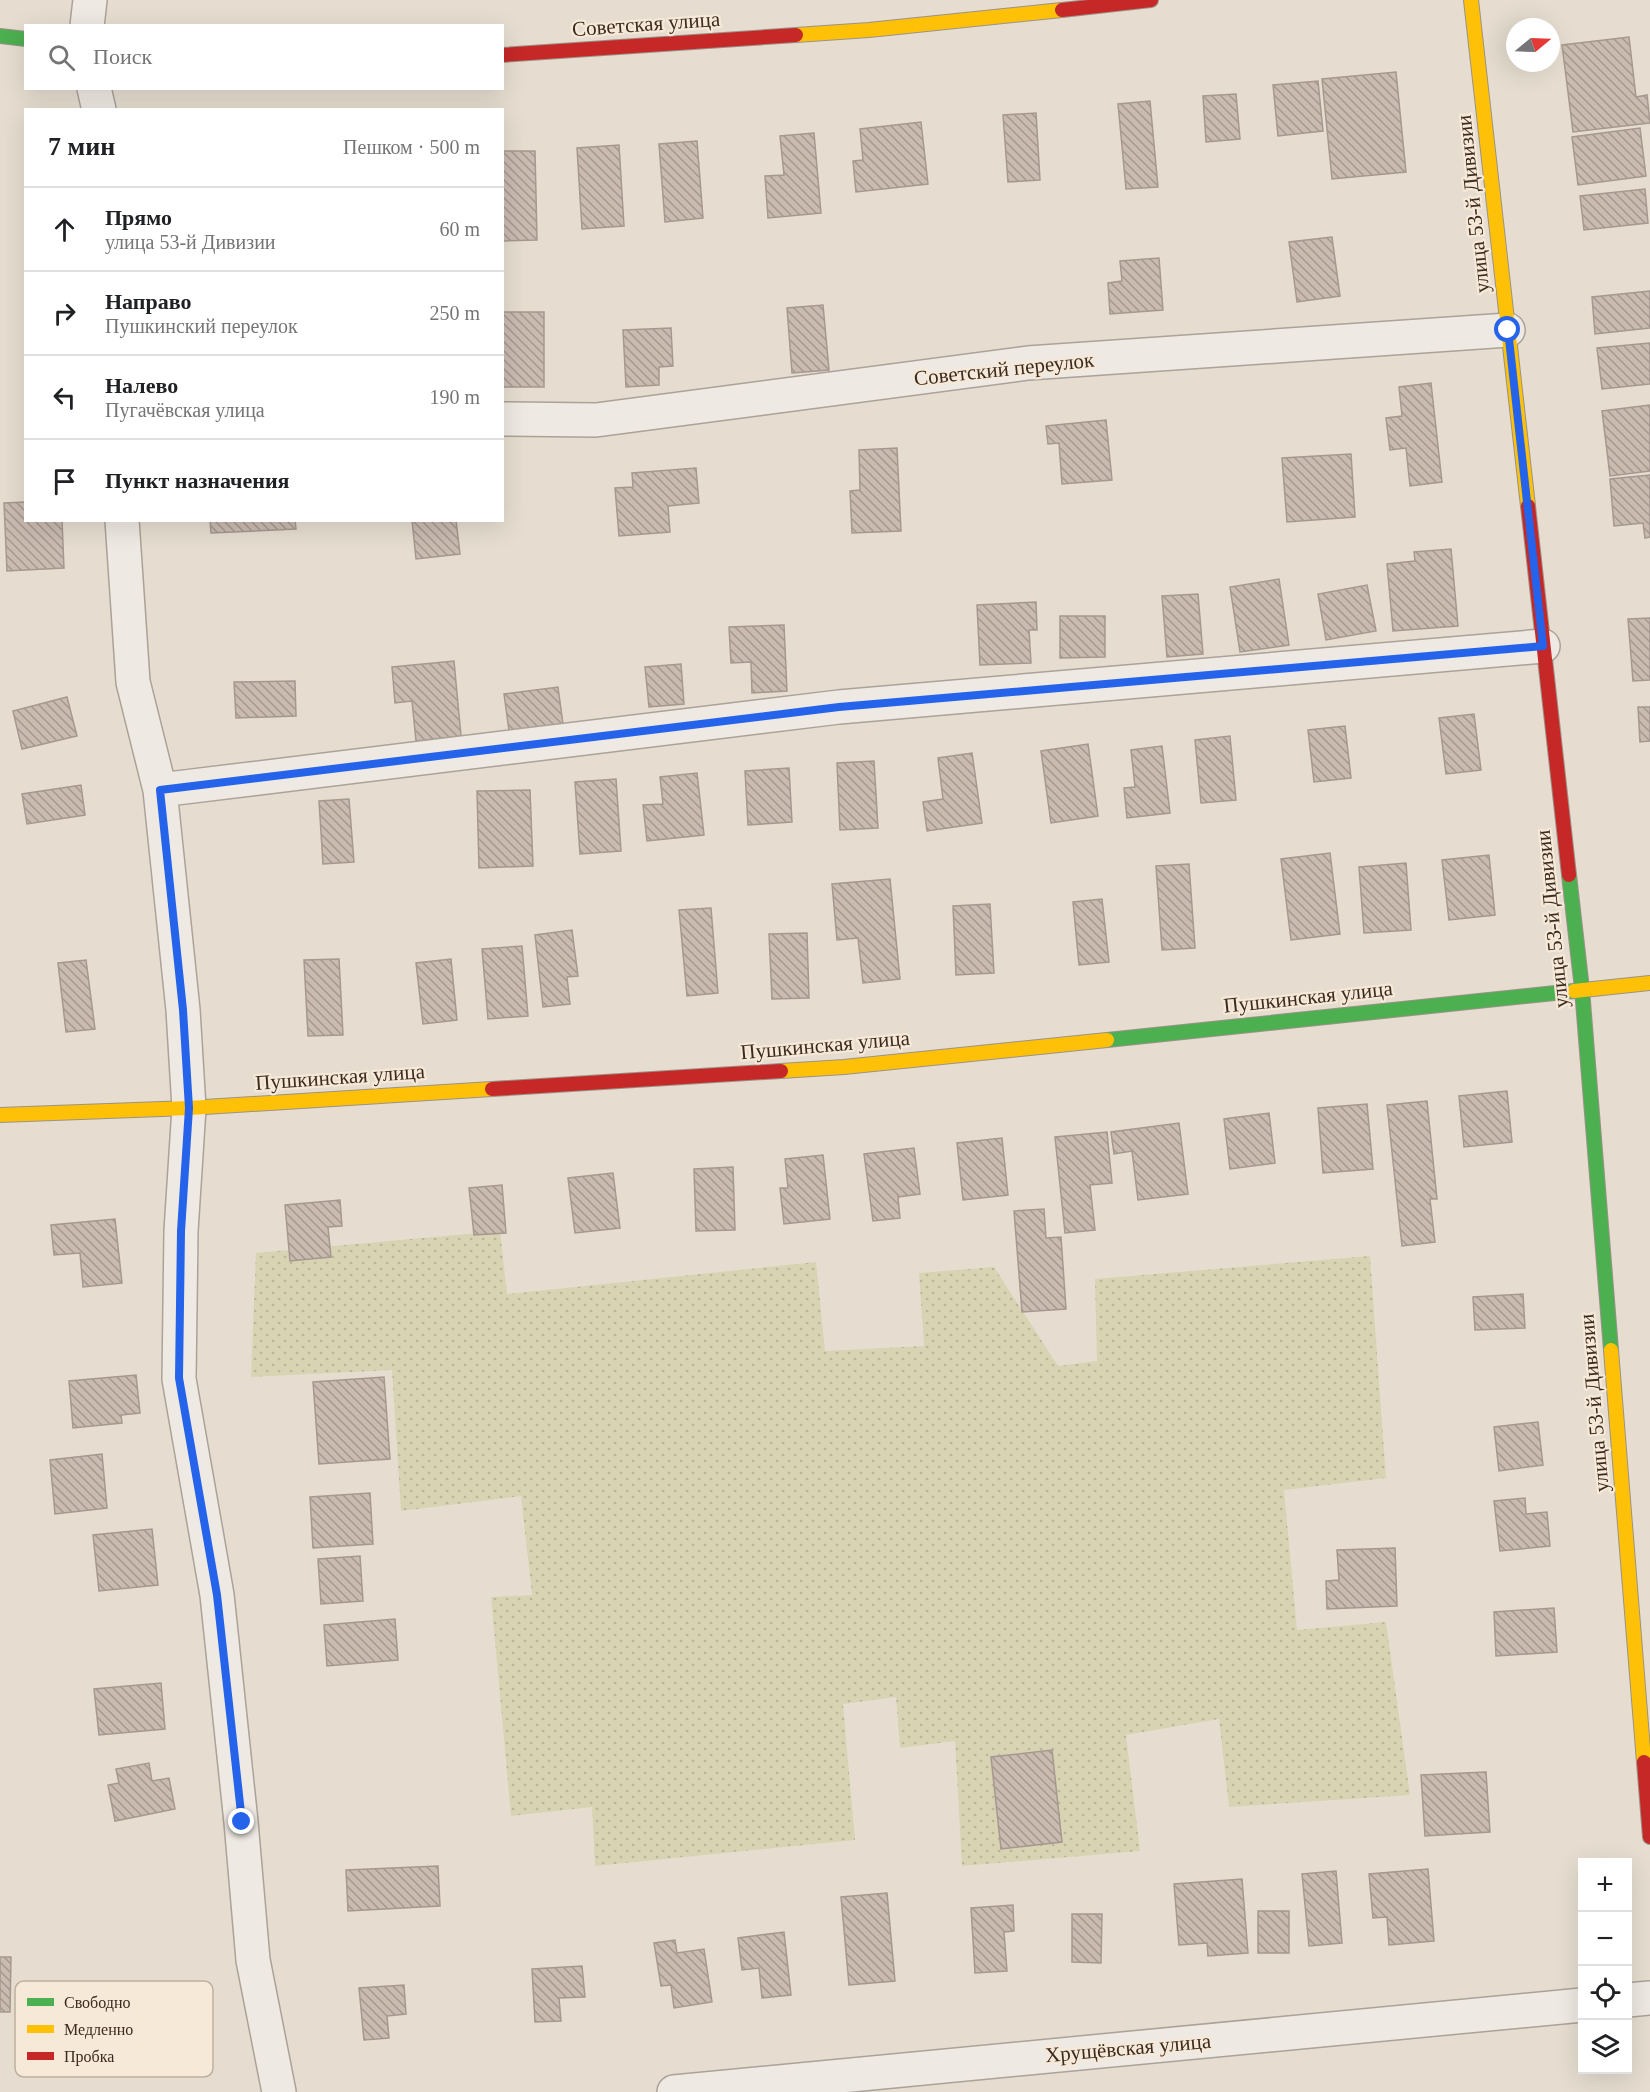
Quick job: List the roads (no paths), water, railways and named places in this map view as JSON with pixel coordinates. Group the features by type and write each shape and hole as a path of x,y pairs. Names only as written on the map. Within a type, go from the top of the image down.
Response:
{"street":[{"path":"87,24 90,0"},
{"name":"Советская улица","path":"504,55 869,30 1151,0"},
{"name":"улица 53-й Дивизии","path":"1471,0 1582,989 1650,1837"},
{"path":"0,36 24,39"},
{"path":"94,90 99,108"},
{"name":"Советский переулок","path":"504,419 596,420 1028,363 1508,330"},
{"path":"122,522 133,682 160,790 183,1010 189,1108 181,1231 179,1378 217,1595 242,1822 253,1960 279,2092"},
{"path":"160,790 839,707 1543,646"},
{"name":"Пушкинская улица","path":"0,1115 189,1108 844,1067 1650,983"},
{"path":"1632,2000 1650,1998"},
{"name":"Хрущёвская улица","path":"674,2092 1578,2005"}]}
